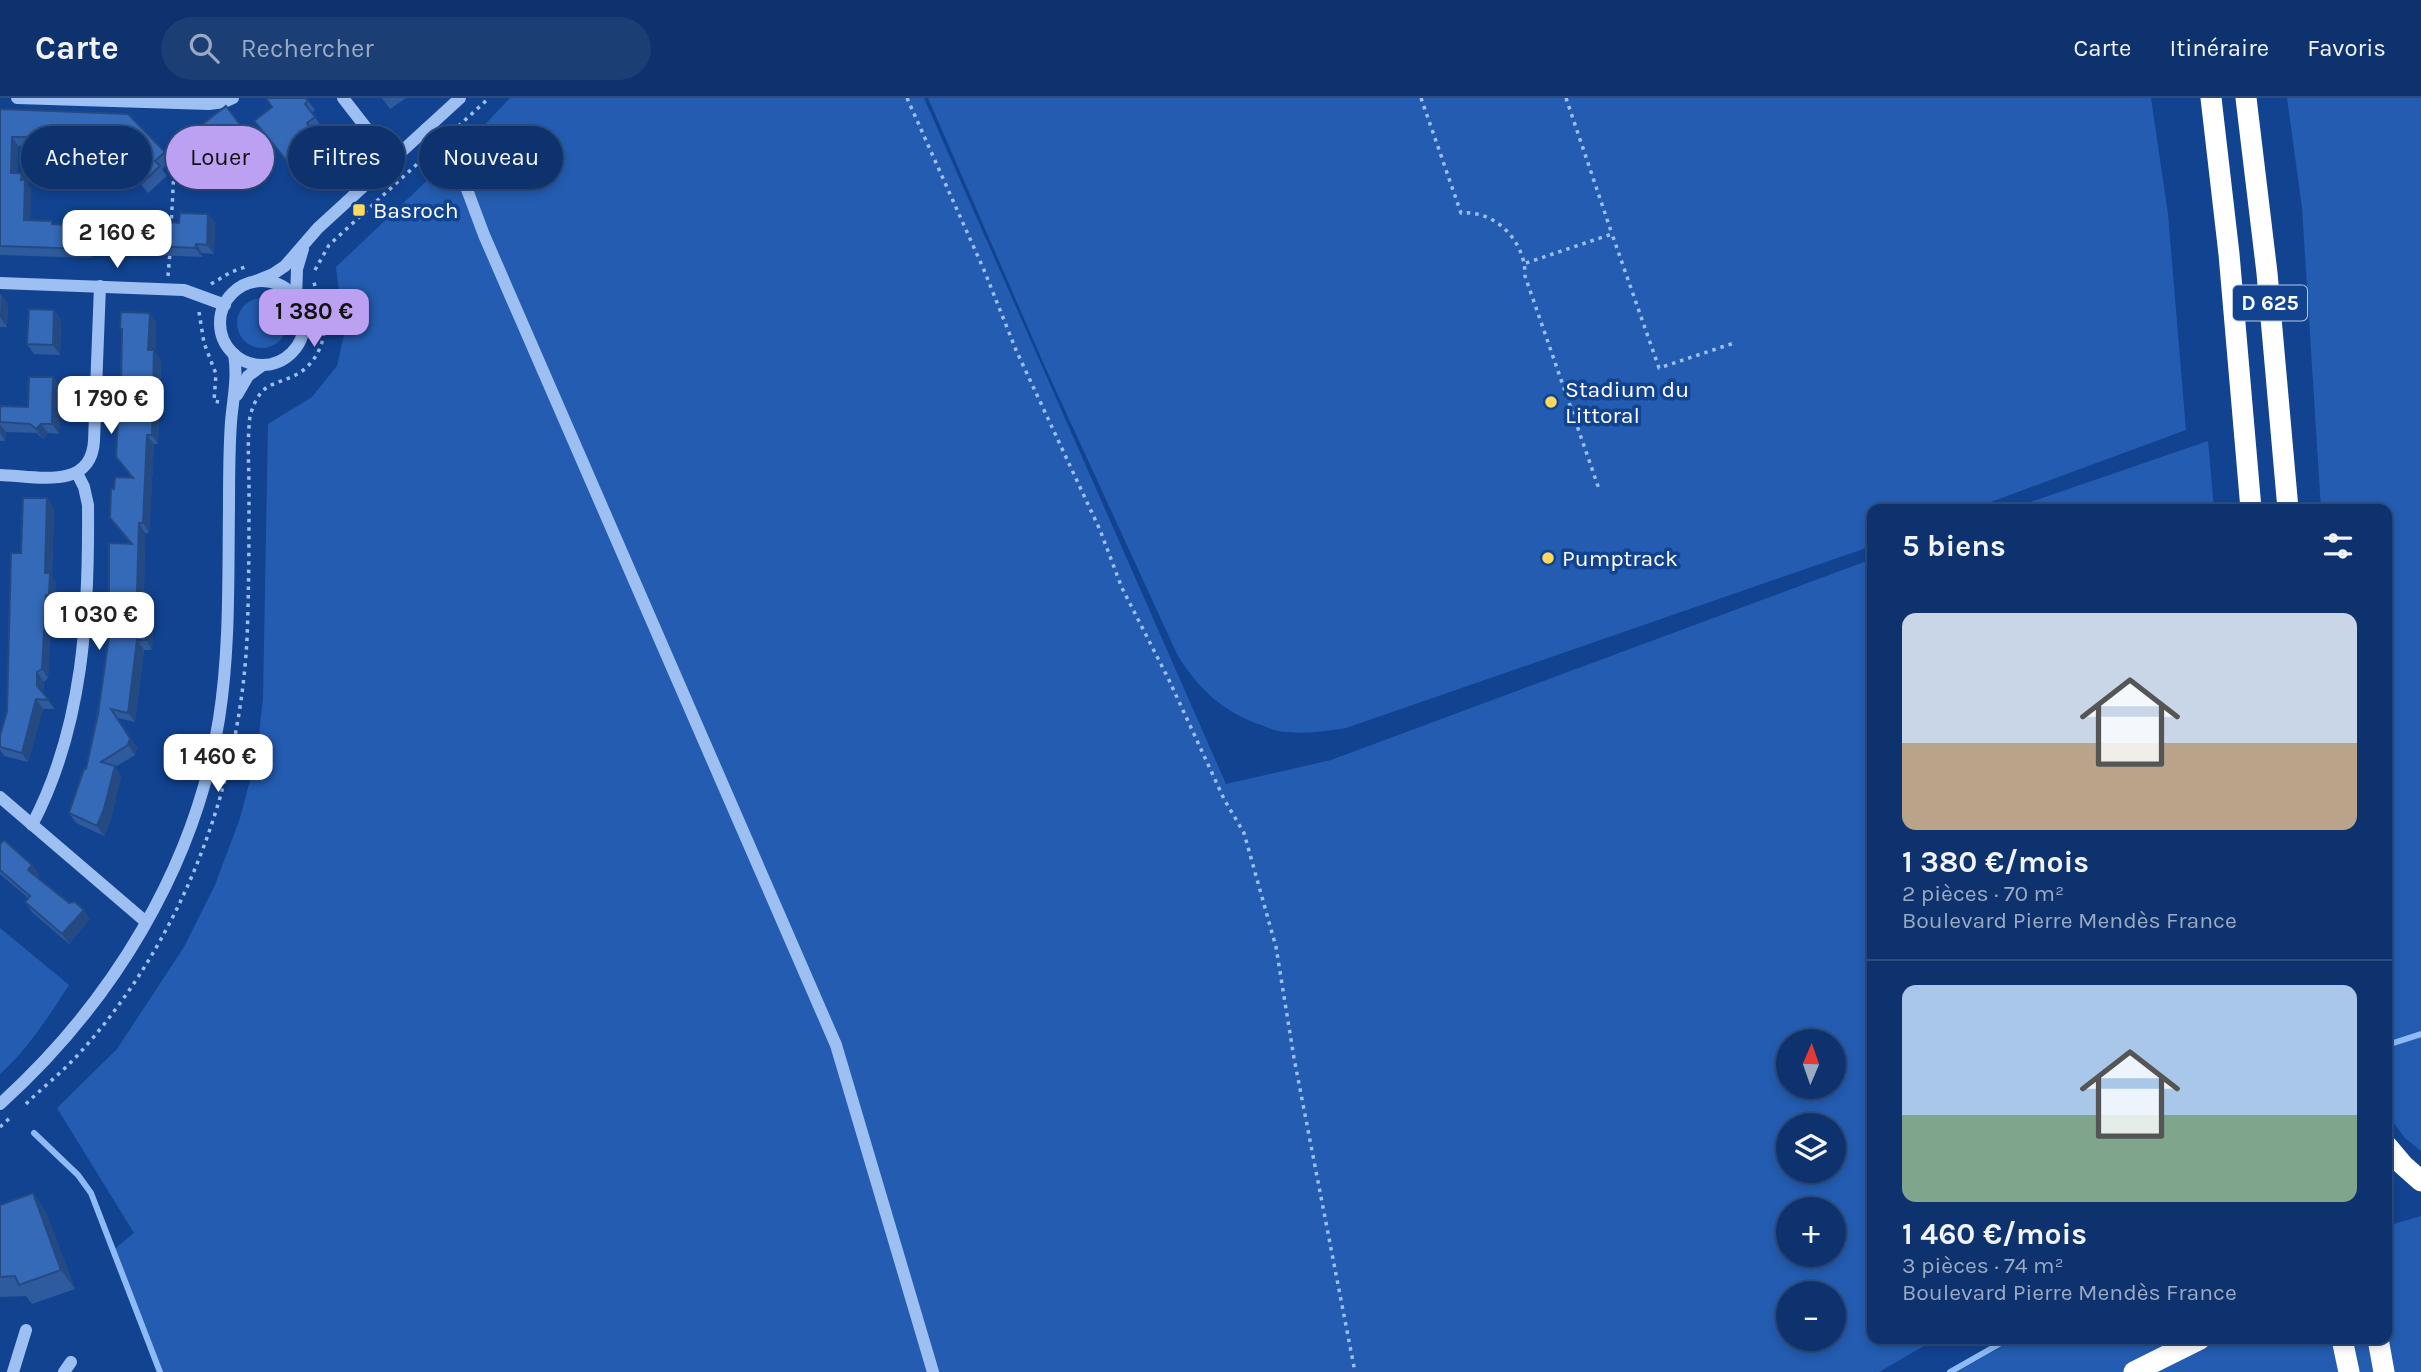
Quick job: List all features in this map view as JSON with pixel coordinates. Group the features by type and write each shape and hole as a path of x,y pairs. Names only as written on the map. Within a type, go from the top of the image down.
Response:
{"highway":[{"name":"D 625","path":"2211,98 2230,266 2251,504"},
{"name":"D 625","path":"2246,98 2268,286 2288,504"},
{"path":"2392,1152 2421,1181"},
{"path":"2134,1372 2190,1344"},
{"path":"2343,1344 2348,1372"},
{"path":"2379,1344 2384,1372"}],"street":[{"path":"17,98 209,104 233,98"},
{"path":"343,98 364,126"},
{"path":"429,126 460,98"},
{"path":"405,148 419,135"},
{"path":"306,242 298,269 296,299 304,319 299,344 287,357 274,363 249,363 234,354 225,343 221,332 225,305 234,293 279,271 318,228 360,189"},
{"path":"467,189 484,235 836,1045 933,1372"},
{"path":"253,282 279,285 296,299"},
{"path":"0,283 167,289 196,293 225,305"},
{"path":"0,475 50,477 78,473 89,464 94,449 100,286"},
{"path":"0,1104 76,1027 118,970 180,854 194,816 218,722 227,633 230,434 236,377 234,354"},
{"path":"233,405 248,376 263,365"},
{"path":"32,825 50,789 64,750 80,672 88,505 78,473"},
{"path":"0,797 146,922"},
{"path":"13,1372 26,1330"}],"path":[{"path":"458,126 489,98"},
{"path":"907,98 984,270 1016,350 1100,530 1122,588 1169,680 1224,799 1244,833 1276,947 1297,1072 1355,1372"},
{"path":"1421,98 1461,214 1473,212 1499,224 1514,236 1525,262 1525,276 1600,489"},
{"path":"1566,98 1659,368 1734,343"},
{"path":"252,409 263,390 303,371 318,351 324,323 314,277 318,263 329,245 419,162"},
{"path":"171,234 174,189"},
{"path":"1525,262 1612,234"},
{"path":"167,289 170,247"}],"shaded area":[{"path":"510,98 924,98 1226,784 1331,760 1867,561 1867,1344 1927,1344 1879,1372 161,1372 112,1251 134,1233 57,1108 117,1049 184,947 215,885 240,818 257,754 263,698 268,424 312,397 337,366 344,335 336,267 419,188 563,189 563,126 484,126"},
{"name":"Stadium du Littoral","path":"928,98 2151,98 2168,214 2186,430 1986,504 1867,504 1867,548 1346,728 1294,733 1277,731 1247,720 1223,706 1193,678 1177,654 1046,369"},
{"path":"2287,98 2421,98 2421,1151 2405,1138 2392,1121 2392,504 2321,504 2302,208"},
{"path":"252,299 272,299 286,313 286,333 272,347 252,347 238,333 238,313"},
{"path":"2208,441 2214,504 2025,504"},
{"path":"0,928 69,985 29,1043 0,1074"},
{"path":"2421,1216 2421,1372 1957,1372 2006,1344 2392,1344 2392,1225"}],"building":[{"path":"266,98 306,98 308,101 305,104 315,117 307,123 309,126 288,126 288,162 274,145 274,126 258,126 254,121 272,107"},
{"path":"226,106 241,126 200,126"},
{"path":"0,109 128,114 140,126 21,126 21,137 12,137 11,173 21,173 21,189 25,189 24,220 86,226 86,218 179,223 180,213 208,214 207,245 196,244 195,248 85,243 85,249 0,246"},
{"path":"152,139 165,152 155,161 160,166 152,174"},
{"path":"29,309 54,310 53,345 27,344"},
{"path":"121,312 150,313 148,350 154,350 152,435 147,435 143,523 139,523 137,592 147,592 146,640 137,640 128,713 111,709 130,738 128,745 101,762 115,766 97,826 69,813 86,769 98,714 109,636 109,543 132,544 110,518 111,489 114,489 115,477 133,478 116,457 118,419 123,419"},
{"path":"29,377 53,377 52,424 41,424 36,429 30,424 0,422 0,406 28,407"},
{"path":"23,498 47,498 45,573 50,573 49,595 46,595 42,669 37,672 37,686 49,700 36,699 22,753 0,747 0,736 7,711 11,553 21,553"},
{"path":"4,840 32,865 28,870 69,903 75,902 84,910 62,934 25,902 30,896 0,870 0,844"},
{"path":"33,1193 61,1270 19,1285 15,1276 0,1277 0,1205"}],"waterway":[{"path":"2392,1043 2421,1034"},
{"path":"34,1133 78,1175 91,1193 160,1372"},
{"path":"1950,1372 1999,1344"}],"place":[{"name":"Basroch","path":"359,210"},
{"name":"Stadium du Littoral","path":"1551,402"},
{"name":"Pumptrack","path":"1548,558"}]}
